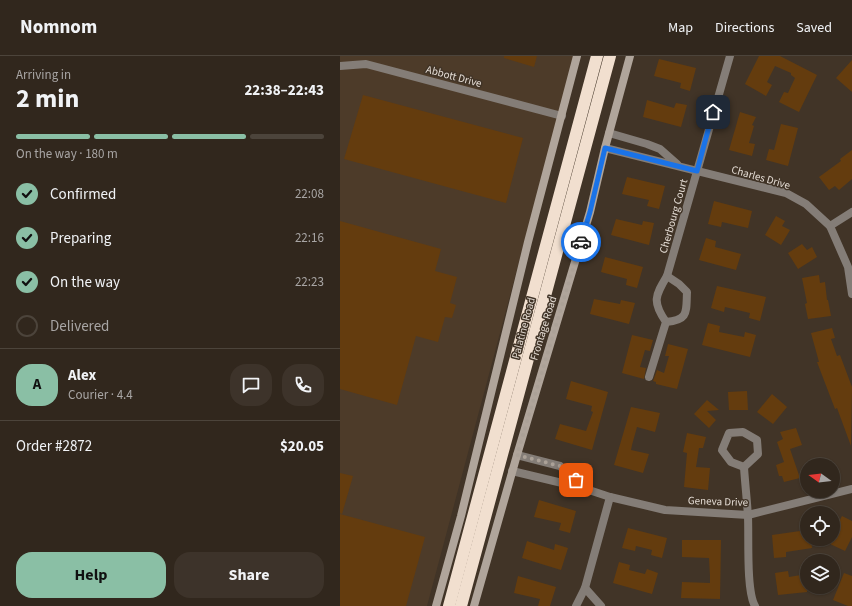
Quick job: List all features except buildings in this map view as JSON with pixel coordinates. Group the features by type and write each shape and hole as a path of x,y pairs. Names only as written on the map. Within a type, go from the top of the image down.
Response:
{"highway":[{"name":"Palatine Road","path":"449,606 598,56"},
{"name":"Palatine Road","path":"461,606 610,56"}],"street":[{"path":"436,606 461,516 528,242 577,56"},
{"name":"Frontage Road","path":"474,606 512,470 590,212 605,148 630,56"},
{"name":"Cherbourg Court","path":"666,322 658,312 656,300 660,287 667,276 730,56"},
{"name":"Abbott Drive","path":"340,66 366,64 562,116"},
{"name":"Charles Drive","path":"609,134 660,149 677,165"},
{"name":"Charles Drive","path":"605,148 786,193 806,204 830,226 848,267 852,294"},
{"path":"830,226 852,212"},
{"path":"649,377 666,322 677,321 684,316 686,310 687,292 679,284 667,276"},
{"path":"743,432 757,440 758,454 744,467 731,462 722,450 729,434 743,432"},
{"name":"Geneva Drive","path":"517,455 560,466 583,488"},
{"path":"744,467 748,515 749,572 752,602 755,606"},
{"name":"Geneva Drive","path":"512,470 583,488 610,497 665,510 748,515 852,489"},
{"path":"576,606 585,588 610,497"},
{"path":"585,588 601,606"}],"shaded area":[{"path":"340,56 574,56 427,606 340,606"}],"way so far":[{"path":"576,480 560,466 517,455 581,242"}],"route":[{"path":"581,242 590,212 605,148 697,171 713,112"}]}
